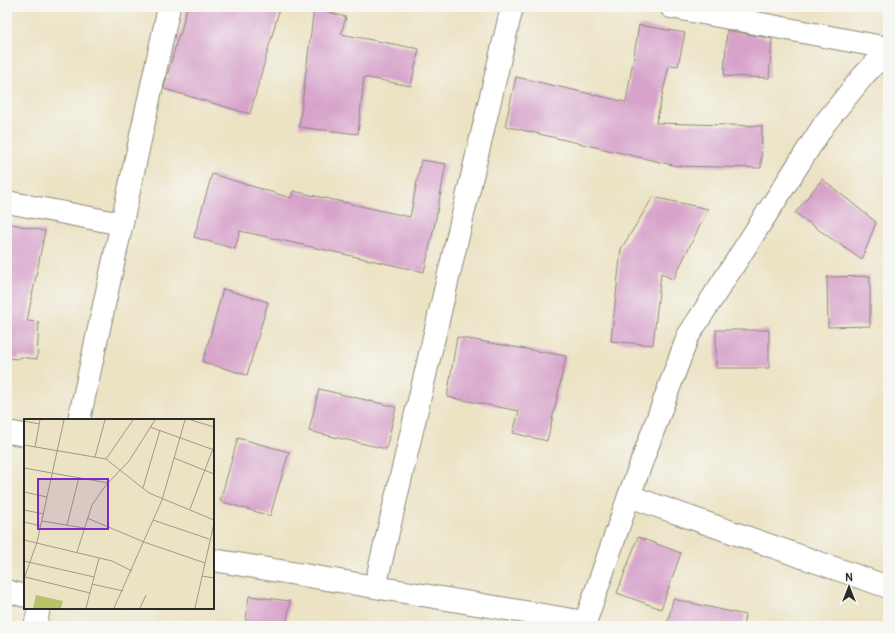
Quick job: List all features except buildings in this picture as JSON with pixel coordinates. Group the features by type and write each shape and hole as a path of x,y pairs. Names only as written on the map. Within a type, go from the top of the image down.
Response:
{"street":[{"path":"79,419 169,7"},
{"path":"375,587 512,7"},
{"path":"671,7 888,49"},
{"path":"214,560 584,624 688,336 826,123 864,75 888,49"},
{"path":"7,202 122,224"},
{"path":"7,432 24,436"},
{"path":"629,496 888,587"},
{"path":"7,591 24,596"},
{"path":"35,626 38,609"}]}
